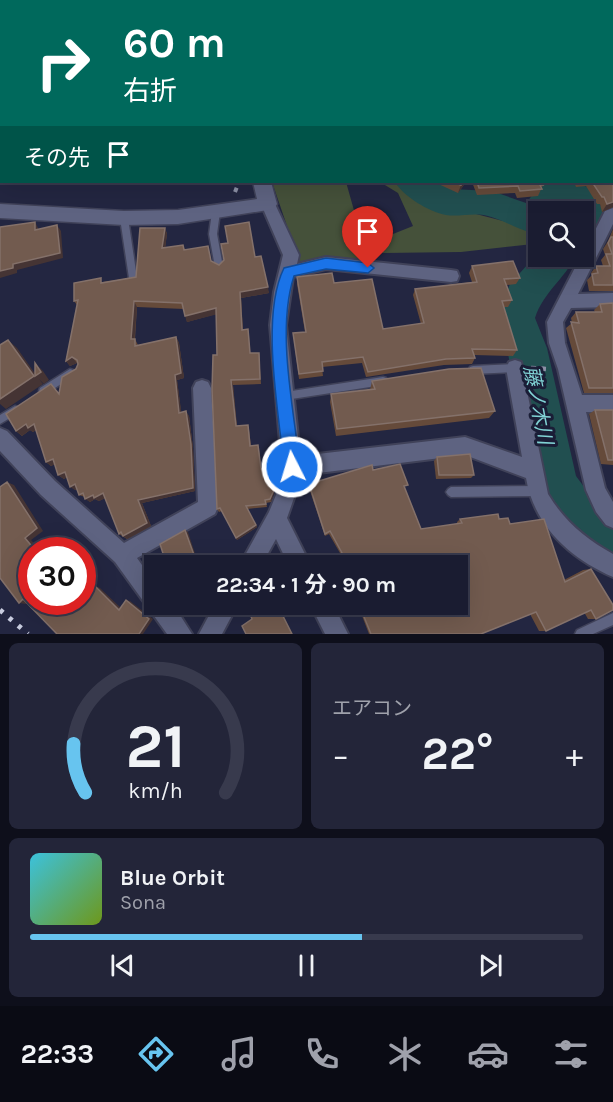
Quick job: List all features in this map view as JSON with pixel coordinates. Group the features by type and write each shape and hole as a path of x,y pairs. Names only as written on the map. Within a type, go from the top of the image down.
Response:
{"street":[{"path":"255,555 276,519 293,478 278,325 282,292 289,272 291,255 268,204 262,183"},
{"path":"0,211 124,218 178,217 268,204"},
{"path":"613,214 610,215 555,322 557,343 567,369 596,490 603,505 613,518"},
{"path":"289,272 326,264 451,276"},
{"path":"565,301 613,300"},
{"path":"515,368 538,491 545,510 566,537 613,566"},
{"path":"122,555 208,507 202,388"},
{"path":"576,403 613,404"},
{"path":"0,437 48,488 122,555 144,585"},
{"path":"292,467 465,446 534,471"},
{"path":"276,519 295,555"},
{"path":"167,615 181,634"},
{"path":"210,634 221,615"},
{"path":"327,615 337,634"}],"lane":[{"path":"216,212 213,234 219,267"},
{"path":"124,218 133,278"},
{"path":"468,370 515,368"},
{"path":"38,394 76,369"},
{"path":"285,396 399,378"},
{"path":"0,420 19,407"},
{"path":"451,492 538,491"},
{"path":"581,634 613,619"}],"green space":[{"path":"272,183 346,183 368,260 326,256 300,264"},
{"path":"382,183 406,183 437,204 528,227 528,245 461,252 383,253 369,233 393,234 413,226 398,193"}],"building":[{"path":"477,183 542,183 543,185 540,185 542,189 520,191 518,186 479,188"},
{"path":"593,183 613,183 613,202 607,204"},
{"path":"35,222 35,230 57,225 60,253 13,264 13,268 0,271 0,227"},
{"path":"249,222 255,257 261,256 268,287 240,292 242,330 248,329 250,353 259,353 260,379 231,380 236,426 248,425 250,446 258,445 261,469 271,467 274,490 270,499 265,500 266,504 246,506 256,525 236,538 220,508 217,509 212,390 213,355 217,355 216,308 185,316 182,303 134,301 131,339 135,339 135,346 176,337 181,373 175,375 179,413 186,411 191,444 193,488 138,500 147,523 123,536 121,532 119,534 103,493 94,498 93,495 85,499 83,493 79,495 75,484 70,487 65,472 58,475 53,459 46,462 34,424 28,428 26,424 16,431 6,414 51,384 59,394 62,377 76,369 78,364 77,360 72,357 66,361 78,300 74,301 74,283 101,278 101,283 136,277 140,228 165,228 162,248 183,245 184,250 208,246 211,261 219,265 224,260 221,244 228,243 225,226"},
{"path":"613,237 613,285 594,285 592,274 598,273 596,266 610,266 606,254 612,254 608,243"},
{"path":"513,261 520,278 504,279 512,300 502,301 517,350 472,349 475,358 446,359 368,372 363,357 322,362 323,371 299,374 293,333 306,332 297,277 332,273 334,283 372,279 383,329 424,323 415,289 477,282 472,266"},
{"path":"613,303 613,388 589,388 571,322 579,323 576,312 602,312 600,304"},
{"path":"8,340 34,376 0,399 0,345"},
{"path":"35,363 41,372 35,376"},
{"path":"481,368 495,411 337,429 331,394 375,389 372,381 449,369"},
{"path":"595,410 613,410 613,460 608,460"},
{"path":"470,454 474,475 439,475 437,457"},
{"path":"400,464 408,485 404,486 421,529 462,523 460,519 498,514 499,519 508,518 510,524 544,519 565,582 591,569 613,605 613,610 596,619 591,610 546,631 536,612 481,634 371,634 363,615 468,615 468,555 338,555 342,553 330,531 325,534 309,484 372,465 373,470"},
{"path":"7,482 37,528 26,537 18,537 18,602 0,578 0,487"},
{"path":"185,530 194,555 164,555 160,544"},
{"path":"96,587 119,610 126,600 149,619 139,634 57,634 39,615 96,615"},
{"path":"250,615 282,615 292,634 246,634 242,626 252,619"}],"waterway":[{"path":"414,183 446,202 467,201 492,204 528,218"},
{"path":"547,201 555,191 581,197 582,201"},
{"name":"藤ノ木川","path":"548,267 523,295 515,318 527,348 555,486 573,512 593,533 613,543"}],"railway":[{"path":"0,610 28,634"}],"route":[{"path":"292,467 278,325 282,292 289,272 326,264 368,268"}]}
